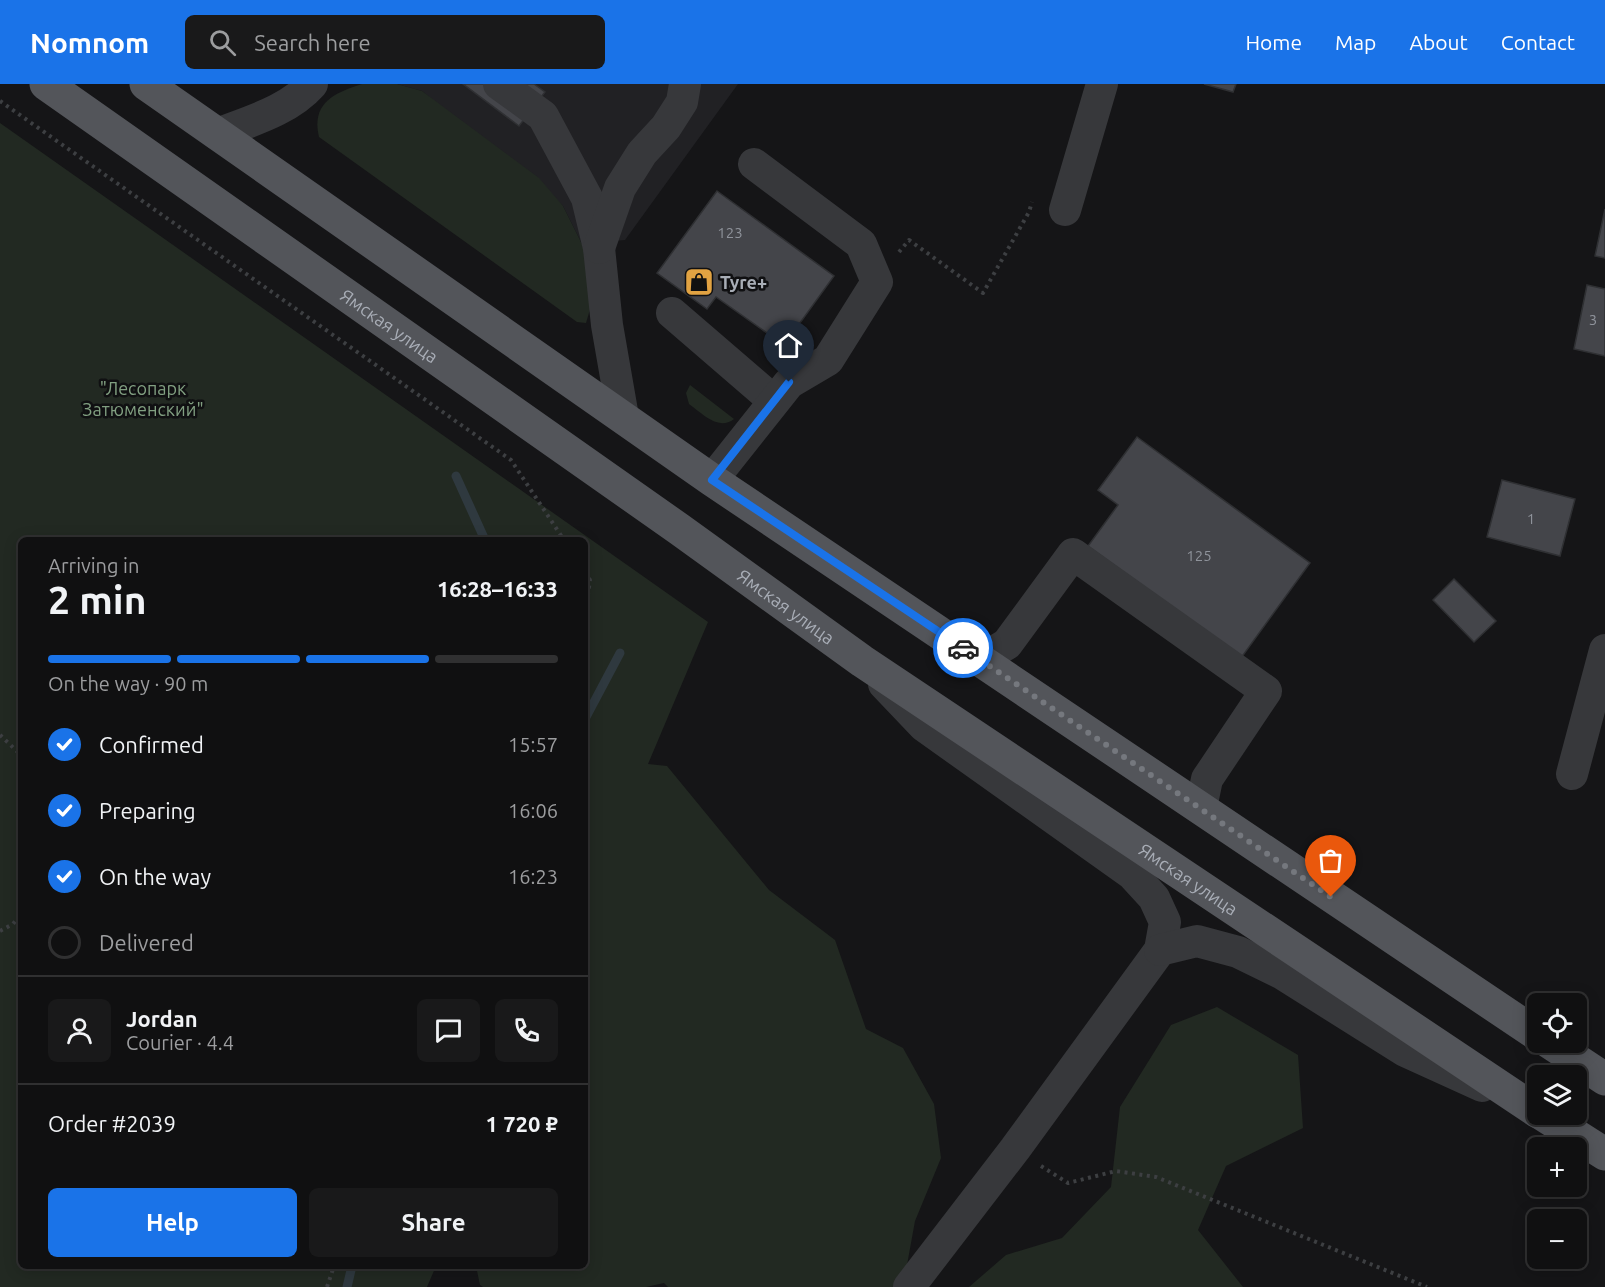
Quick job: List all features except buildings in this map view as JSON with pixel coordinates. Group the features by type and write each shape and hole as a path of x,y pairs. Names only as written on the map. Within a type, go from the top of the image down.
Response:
{"main road":[{"name":"Ямская улица","path":"46,84 660,515 862,660 1527,1104"},
{"path":"146,84 712,480 1527,1028"},
{"path":"1566,1053 1605,1078"},
{"name":"Ямская улица","path":"1559,1125 1605,1154"}],"street":[{"path":"217,134 277,110 302,96 312,84"},
{"path":"499,84 543,116 587,198 599,248 607,325 623,417"},
{"path":"599,248 620,188 642,153 666,128 677,111 682,102 685,84"},
{"path":"1065,210 1102,84"},
{"path":"712,480 782,392 828,360 877,282 861,244 754,164"},
{"path":"672,313 782,392"},
{"path":"980,660 1007,644 1073,554 1266,691 1207,779 1201,808"},
{"path":"1572,774 1605,650"},
{"path":"862,660 924,726 1132,874 1154,898 1165,922 1160,950 1015,1149 909,1287"},
{"path":"1160,950 1197,941 1238,952 1281,972 1405,1051 1527,1106"}],"path":[{"path":"0,100 511,460 562,537"},
{"path":"877,282 909,240 983,293 1029,212 1032,201"},
{"path":"588,577 590,579 588,594"},
{"path":"0,735 18,752"},
{"path":"0,931 13,924 18,918"},
{"path":"1015,1149 1068,1183 1116,1171 1156,1177 1427,1287"},
{"path":"327,1287 333,1269"}],"shaded area":[{"path":"397,84 738,84 625,240 582,244 563,206 422,91"}],"green space":[{"path":"362,84 397,84 422,91 539,178 563,206 582,244 592,282 591,306 586,323 577,322 319,137 318,116 327,101 342,91"},
{"name":"\"Лесопарк Затюменский\"","path":"0,123 587,537 18,537 18,1269 435,1269 427,1287 0,1287"},
{"path":"690,385 734,419 722,423 716,422 689,404 686,393"},
{"path":"588,537 708,622 648,764 667,766 769,890 835,940 866,1029 903,1048 934,1104 941,1158 915,1221 903,1287 668,1287 664,1283 646,1287 483,1287 480,1285 477,1269 588,1269"},
{"path":"1217,1007 1298,1055 1303,1128 1226,1166 1198,1230 1243,1287 969,1287 1006,1255 1062,1238 1111,1187 1120,1107 1171,1025"}],"waterway":[{"path":"456,476 484,537"},
{"path":"588,713 620,653"},
{"path":"347,1287 351,1269"}],"way so far":[{"path":"963,648 1331,897"}],"place":[{"name":"Tyre+","path":"699,282"}],"route":[{"path":"789,382 712,480 963,648"}]}
